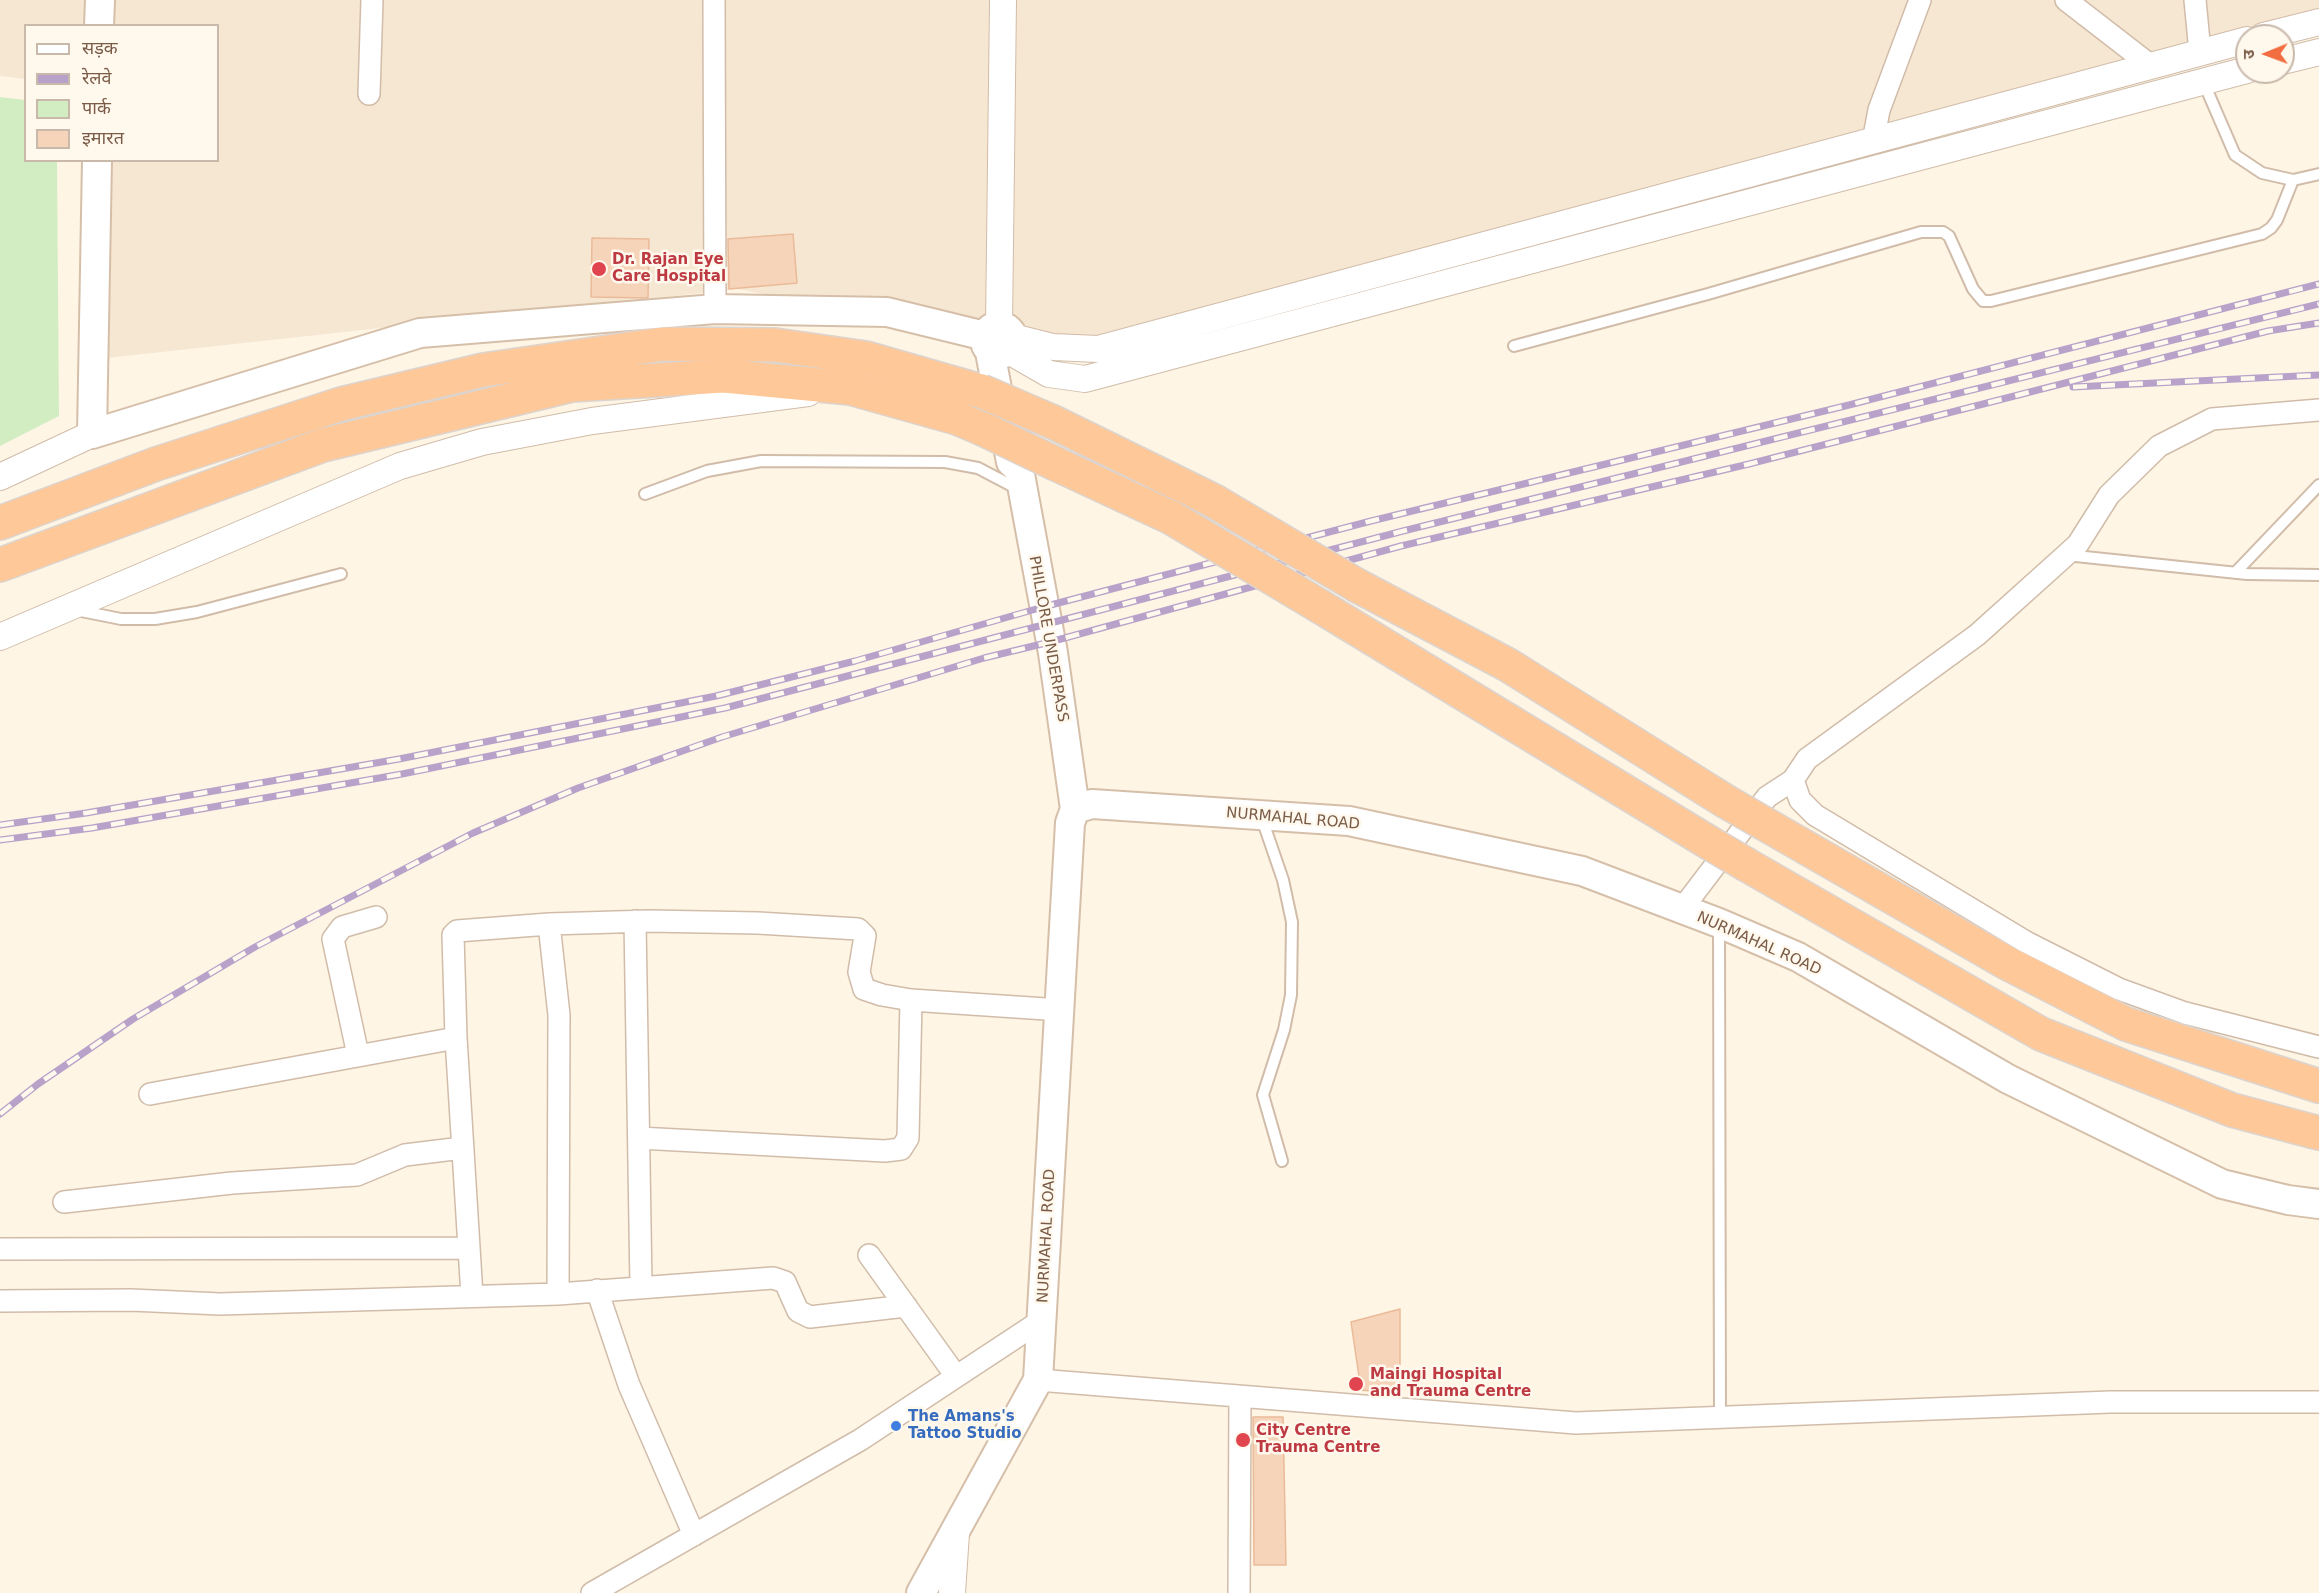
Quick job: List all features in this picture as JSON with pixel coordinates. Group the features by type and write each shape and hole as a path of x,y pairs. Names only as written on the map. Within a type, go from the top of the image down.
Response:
{"highway":[{"path":"0,523 156,464 341,404 483,370 663,344 775,345 866,358 981,391 1053,422 1214,501 1358,586 1509,665 1765,825 2005,962 2126,1024 2319,1086"},
{"path":"0,565 323,445 572,385 724,376 850,388 957,418 1172,518 1708,842 2041,1034 2232,1110 2319,1133"}],"main road":[{"path":"99,24 100,0"},
{"path":"97,162 92,434 420,333 715,309 887,312 1001,342"},
{"name":"PHILLORE UNDERPASS","path":"1001,342 1027,460 1021,480 1053,653 1075,809"},
{"name":"NURMAHAL ROAD","path":"921,1593 1038,1380 1070,823 1075,809 1092,804 1349,821 1581,871 1719,923 1798,957 2008,1079 2222,1184 2288,1200 2319,1204"}],"street":[{"path":"369,94 372,0"},
{"path":"714,0 715,309"},
{"path":"1001,342 1003,0"},
{"path":"1873,142 1880,110 1920,0"},
{"path":"2066,0 2150,65"},
{"path":"2195,0 2200,52"},
{"path":"2295,28 2319,22"},
{"path":"1001,342 1098,349 2235,43"},
{"path":"2295,58 2319,52"},
{"path":"1001,342 1049,374 1085,379 2235,73"},
{"path":"0,637 400,466 482,441 592,421 850,388"},
{"path":"1682,909 1767,797 1793,780 1807,759 1977,635 2078,544 2109,495 2159,446 2212,419 2319,410"},
{"path":"0,477 92,434"},
{"path":"1793,780 1800,800 1815,815 2036,947 2119,988 2185,1013 2319,1047"},
{"path":"358,1055 333,939 342,927 376,917"},
{"path":"472,1296 456,1038 454,933 460,930 635,921 758,923 861,930 865,936 859,972 864,989 911,1000 1061,1010"},
{"path":"635,921 641,1286"},
{"path":"549,924 559,1015 558,1293"},
{"path":"639,1138 885,1151 901,1149 908,1138 911,1000"},
{"path":"150,1094 456,1038"},
{"path":"64,1202 232,1183 357,1175 405,1155 462,1148"},
{"path":"0,1248 468,1248"},
{"path":"869,1255 956,1376"},
{"path":"0,1301 120,1299 219,1304 558,1293 780,1279 789,1286 798,1311 810,1317 906,1306"},
{"path":"597,1290 629,1385 694,1535"},
{"path":"592,1593 860,1440 1042,1320"},
{"path":"1038,1380 1576,1423 2110,1402 2319,1402"},
{"path":"1239,1593 1240,1397"},
{"path":"952,1593 956,1533"}],"lane":[{"path":"2203,81 2235,155 2262,173 2293,180 2319,174"},
{"path":"1514,346 1708,294 1922,232 1943,232 1949,236 1973,289 1983,301 1991,301 2262,234 2277,220 2293,180"},
{"path":"645,494 706,471 760,461 945,462 1021,480"},
{"path":"2235,573 2319,485"},
{"path":"2066,555 2235,573 2319,575"},
{"path":"67,608 121,619 155,619 198,612 341,574"},
{"path":"1261,816 1283,880 1292,922 1291,995 1284,1030 1263,1095 1282,1161"},
{"path":"1719,923 1720,1418"}],"shaded area":[{"path":"0,0 2319,0 2319,30 2295,36 2295,24 2235,24 2235,53 1098,360 738,289 79,361 94,162 219,162 219,24 24,24 24,79 0,76"}],"green space":[{"path":"0,97 24,100 24,162 57,162 59,416 0,446"}],"building":[{"path":"793,234 797,283 729,289 728,239"},
{"path":"592,238 649,239 648,298 591,297"},
{"path":"1400,1309 1400,1394 1361,1390 1351,1322"},
{"path":"1253,1417 1283,1417 1286,1565 1254,1565"}],"railway":[{"path":"0,825 86,813 399,759 716,696 855,661 1043,607 1371,521 1849,405 2319,284"},
{"path":"0,840 92,828 402,774 725,708 1403,531 2319,304"},
{"path":"0,1114 38,1084 133,1019 255,947 473,833 578,788 722,737 984,658 1401,546 1749,464 2268,331 2319,323"},
{"path":"2073,387 2319,375"}],"place":[{"name":"Dr. Rajan Eye Care Hospital","path":"599,269"},
{"name":"Maingi Hospital and Trauma Centre","path":"1356,1384"},
{"name":"The Amans's Tattoo Studio","path":"896,1426"},
{"name":"City Centre Trauma Centre","path":"1243,1440"}]}
